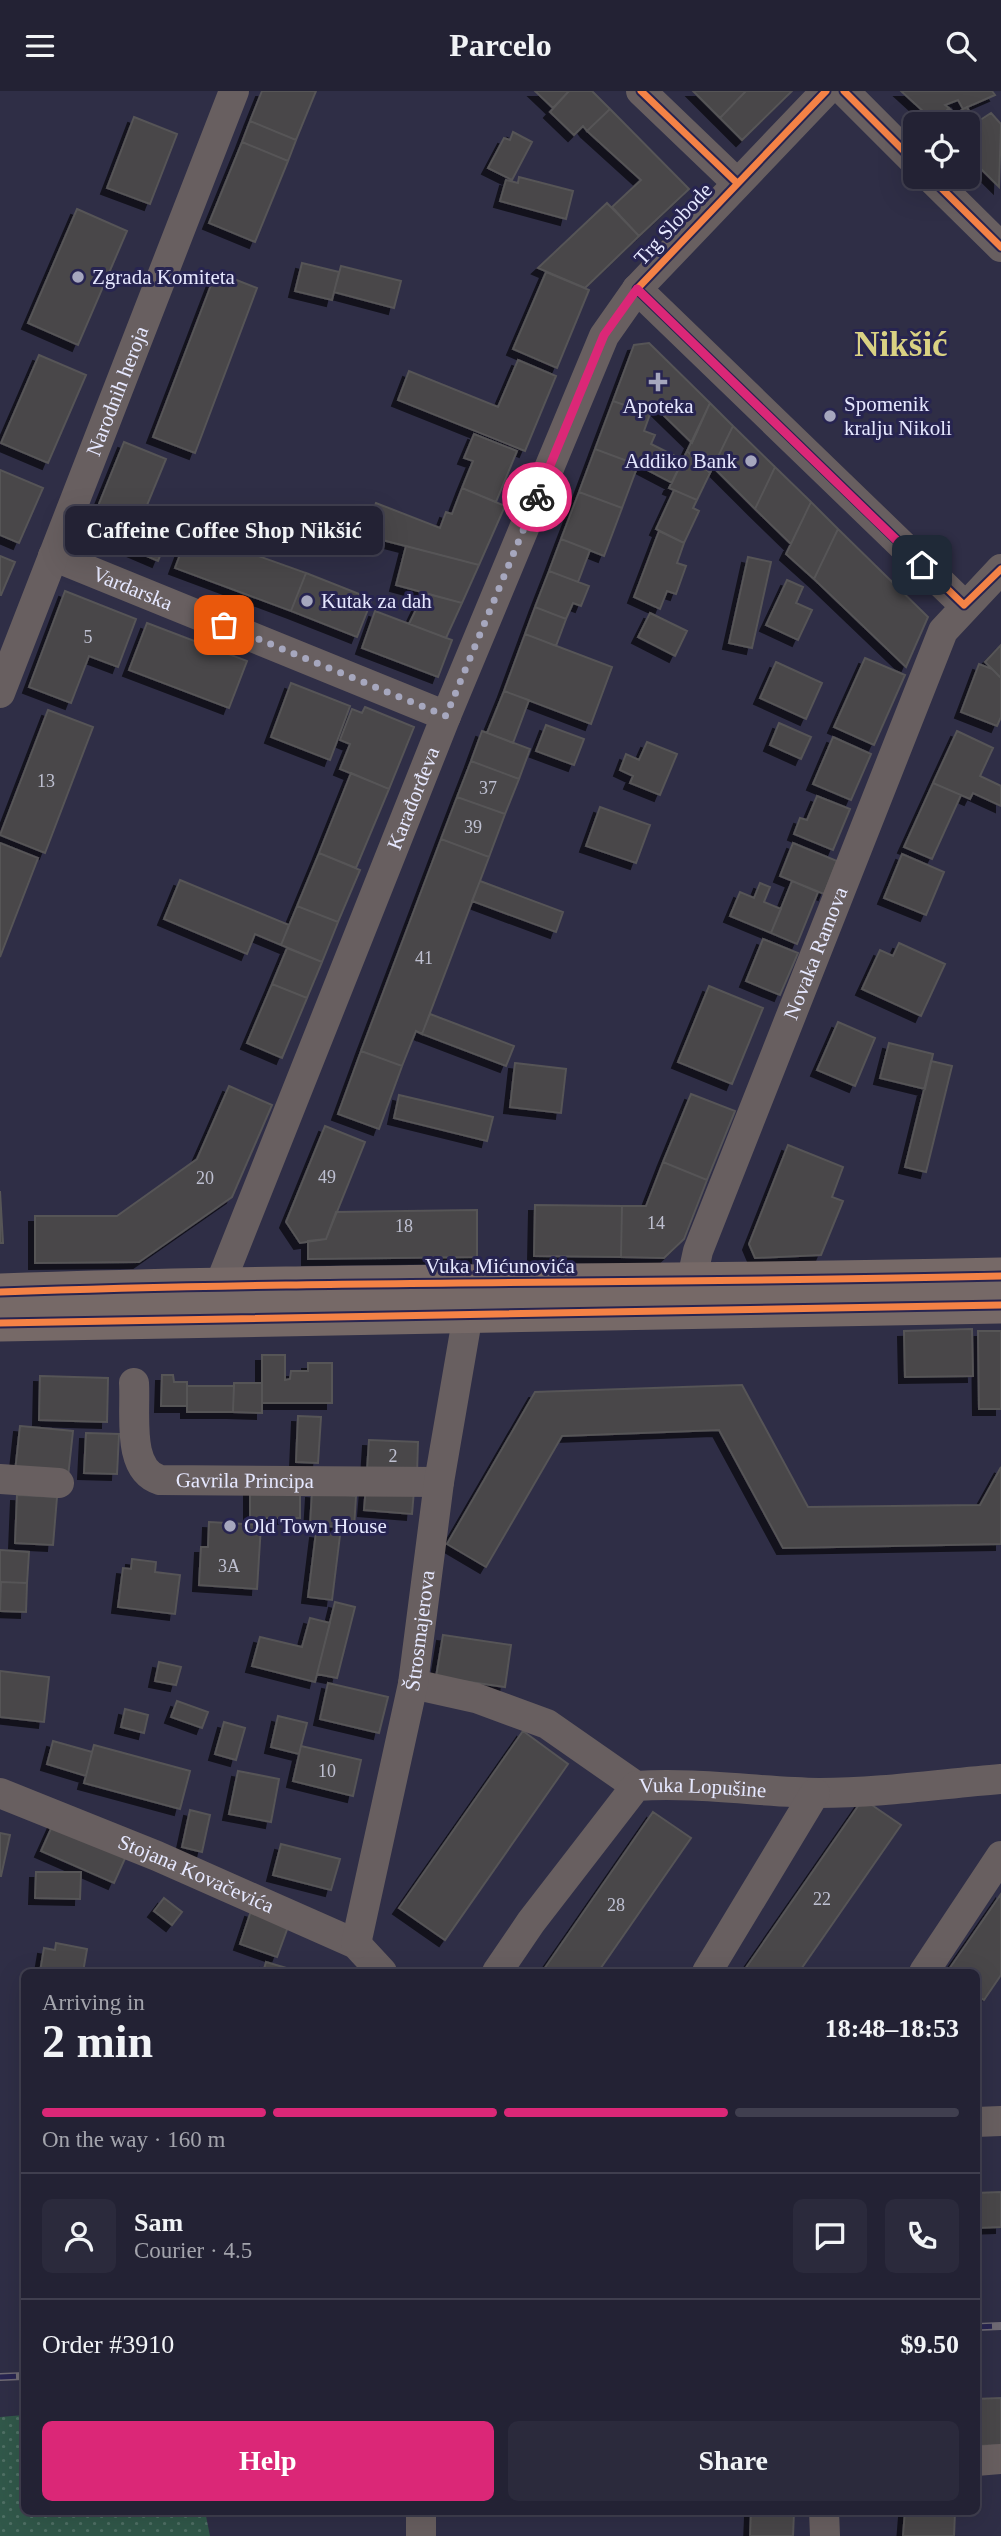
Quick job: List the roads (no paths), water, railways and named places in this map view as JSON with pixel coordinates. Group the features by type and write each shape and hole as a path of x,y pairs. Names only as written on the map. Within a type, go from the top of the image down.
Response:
{"main road":[{"name":"Vuka Mićunovića","path":"0,1292 468,1314 1001,1276"},
{"name":"Vuka Mićunovića","path":"0,1323 217,1301 692,1297 1001,1305"}],"street":[{"name":"Narodnih heroja","path":"0,693 234,91"},
{"path":"641,91 736,182"},
{"name":"Trg Slobode","path":"826,91 736,182 637,289 964,605"},
{"path":"844,91 903,150"},
{"path":"942,189 1001,247"},
{"name":"Karađorđeva","path":"217,1301 446,716 604,335 637,289"},
{"name":"Vardarska","path":"53,556 446,716"},
{"path":"964,605 1001,569"},
{"name":"Novaka Ramova","path":"692,1297 698,1251 943,631 964,605"},
{"name":"Štrosmajerova","path":"356,1944 414,1684 439,1482 468,1314"},
{"name":"Gavrila Principa","path":"134,1383 138,1460 149,1476 160,1480 439,1482"},
{"path":"0,1479 59,1483"},
{"path":"414,1684 477,1698 547,1724 636,1786"},
{"name":"Vuka Lopušine","path":"498,1969 530,1921 636,1786 680,1783 816,1793 873,1793 1001,1779"},
{"name":"Stojana Kovačevića","path":"0,1793 193,1872 356,1944 379,1969"},
{"path":"709,1969 816,1793"},
{"path":"927,1969 1001,1856"},
{"path":"980,2122 1001,2121"},
{"path":"980,2461 1001,2459"},
{"path":"421,2515 421,2536"},
{"path":"824,2515 825,2536"}],"railway":[{"path":"980,2327 1001,2326"},
{"path":"0,2377 21,2376"}],"place":[{"name":"Zgrada Komiteta","path":"78,277"},
{"name":"Apoteka","path":"658,382"},
{"name":"Spomenik kralju Nikoli","path":"830,416"},
{"name":"Addiko Bank","path":"751,461"},
{"name":"Kutak za dah","path":"307,601"},
{"name":"Caffeine Coffee Shop Nikšić","path":"224,625"},
{"name":"Old Town House","path":"230,1526"}],"district":[{"name":"Nikšić","path":"901,344"}]}
